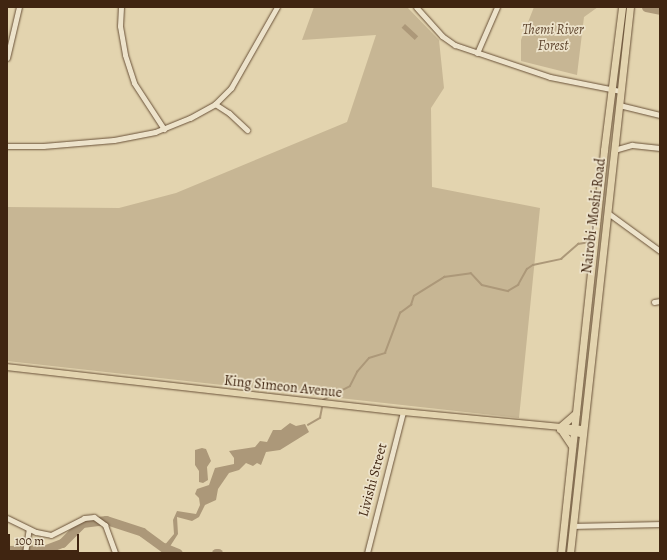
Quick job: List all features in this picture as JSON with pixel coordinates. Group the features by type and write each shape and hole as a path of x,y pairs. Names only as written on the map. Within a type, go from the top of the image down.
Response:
{"highway":[{"name":"Nairobi-Moshi Road","path":"578,431 576,413 622,7"},
{"name":"Nairobi-Moshi Road","path":"578,431 608,213 630,7"},
{"path":"572,446 560,429 576,413"},
{"path":"561,553 572,446 578,431"},
{"path":"570,553 579,459 578,431"},
{"path":"571,457 579,459"}],"main road":[{"name":"King Simeon Avenue","path":"7,368 578,431"}],"street":[{"path":"7,58 19,7"},
{"path":"121,7 124,48 134,82 164,129"},
{"path":"7,146 104,141 164,129 215,104 238,78 276,7"},
{"path":"416,7 442,36 455,45 563,80 620,91"},
{"path":"477,53 497,7"},
{"path":"215,104 229,112 247,130"},
{"path":"619,105 660,115"},
{"path":"614,150 632,144 660,148"},
{"path":"608,213 660,251"},
{"name":"Livishi Street","path":"367,553 403,412"},
{"path":"7,518 29,529 51,535 84,518 99,519 105,526 115,553"},
{"path":"573,526 660,524"},
{"path":"25,553 29,529"}],"green space":[{"path":"314,7 407,7 439,40 444,88 431,108 432,187 540,208 519,418 7,361 7,207 119,208 176,193 347,122 376,35 302,40"},
{"name":"Themi River Forest","path":"534,7 598,7 584,17 577,75 521,61 521,40"}],"shaded area":[{"path":"405,24 418,36 415,40 402,28"},
{"path":"290,423 296,426 305,424 309,432 280,450 266,452 261,465 257,463 253,466 246,463 239,470 229,473 218,489 216,500 205,505 199,517 192,521 177,517 178,534 169,548 163,547 174,534 173,520 177,511 196,514 200,505 199,498 195,494 197,489 209,485 215,468 234,464 234,458 229,451 255,447 260,441 267,442 273,430 281,430"},
{"path":"202,448 206,449 211,461 207,467 208,480 203,483 199,482 199,471 195,465 195,450"}],"waterway":[{"path":"646,7 660,10"},
{"path":"323,400 350,386 357,372 369,358 385,353 400,313 411,305 414,296 444,277 471,273 482,285 508,291 518,285 527,269 533,265 561,259 578,244 590,242"},
{"path":"308,425 320,418 322,408"},
{"path":"7,550 46,549 62,543 82,523 106,520 142,532 163,547 178,553"}]}
